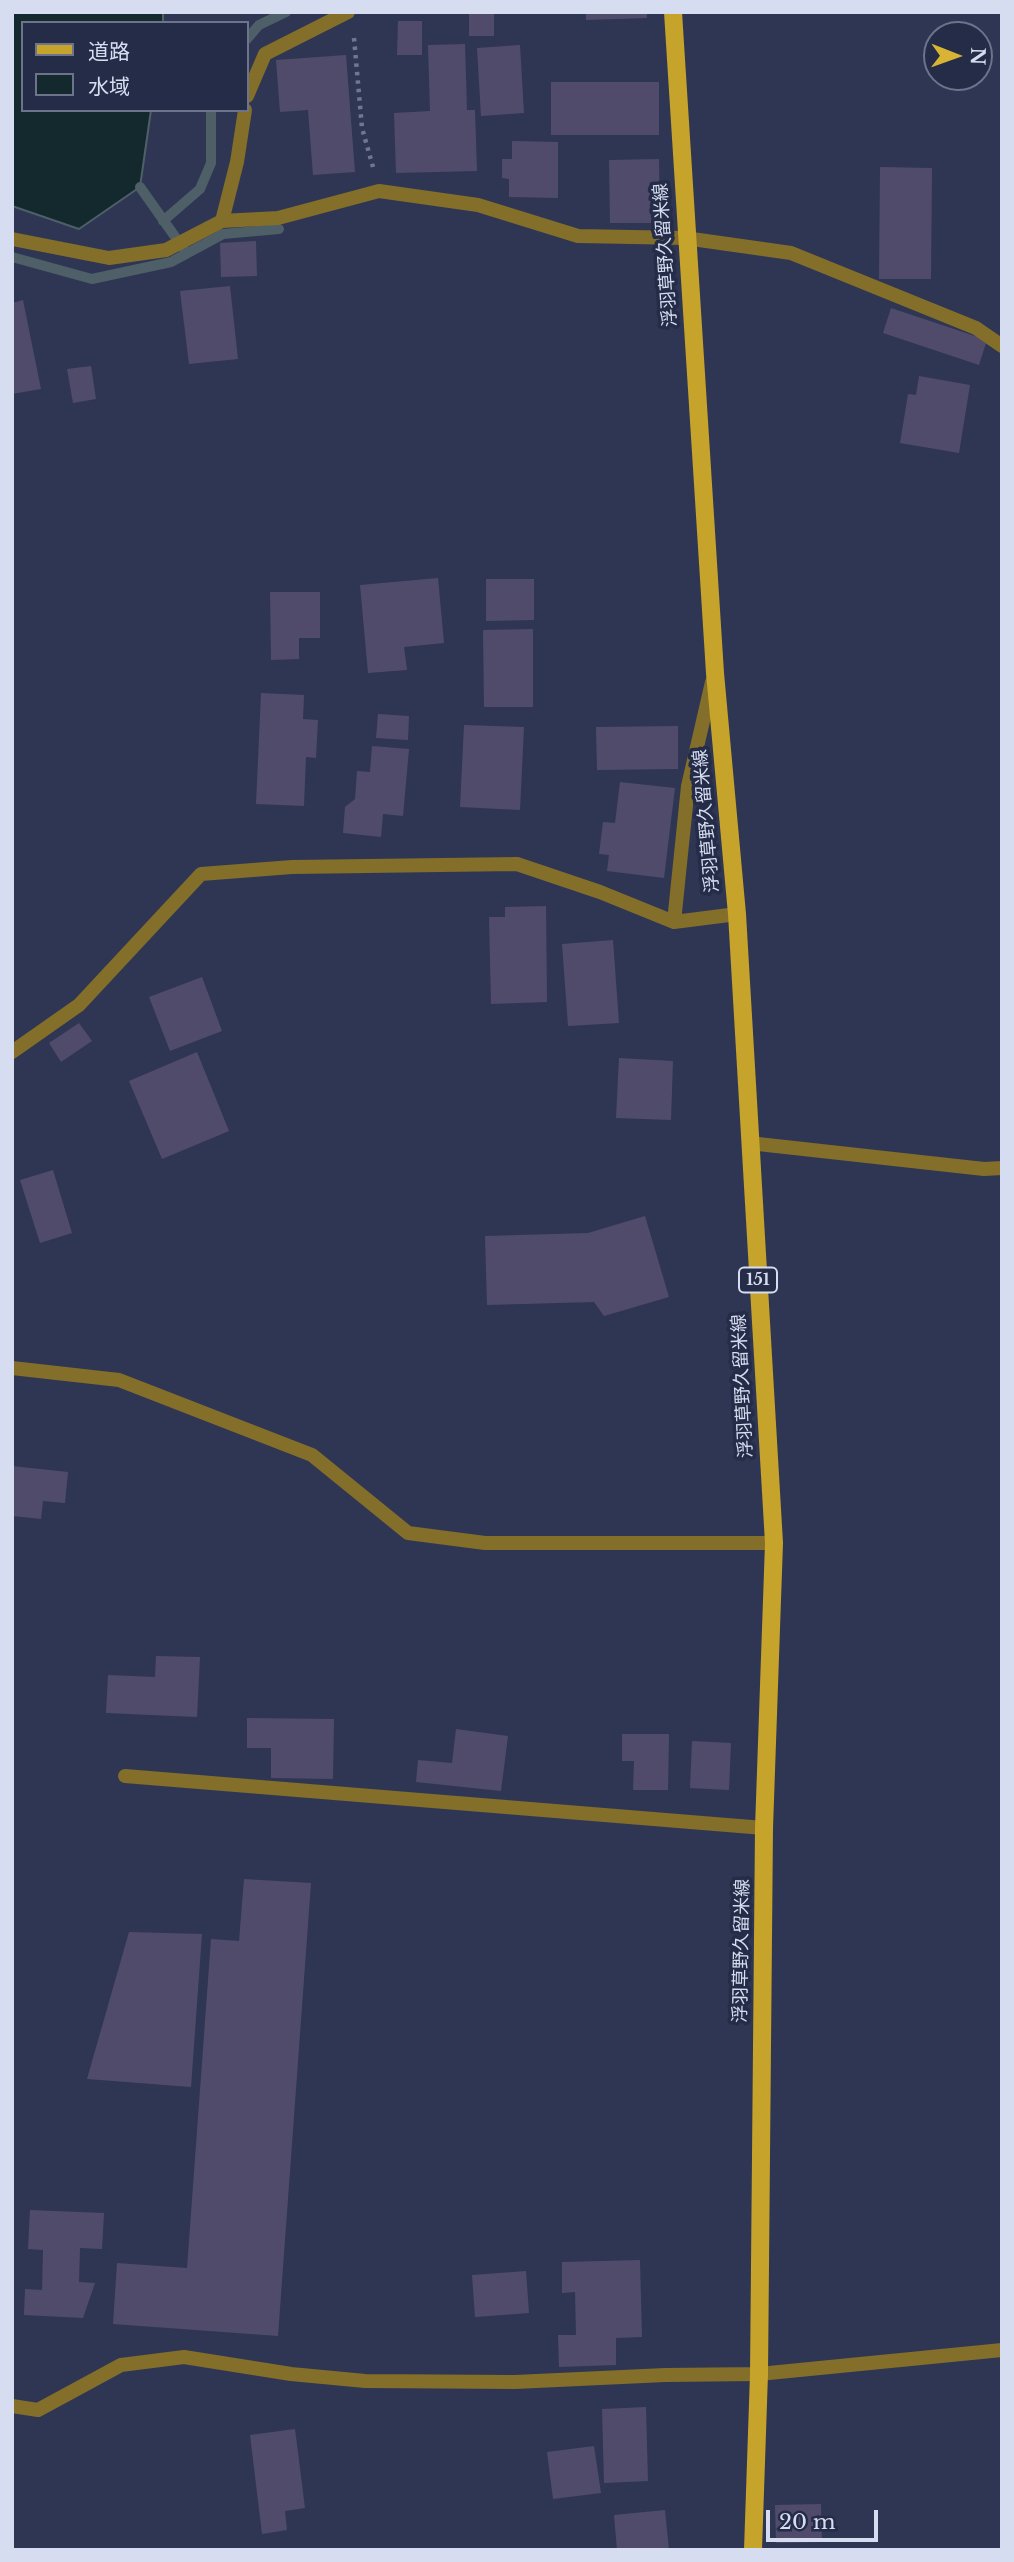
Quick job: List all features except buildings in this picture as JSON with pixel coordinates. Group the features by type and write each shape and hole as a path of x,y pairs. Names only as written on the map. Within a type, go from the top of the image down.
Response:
{"main road":[{"name":"浮羽草野久留米線","path":"673,12 685,238 702,452 715,673 737,914 774,1543 764,1828 759,2374 753,2550"}],"street":[{"path":"248,94 265,54 350,19"},
{"path":"222,221 237,162 245,112"},
{"path":"12,239 109,258 166,250 222,221 278,218 379,191 478,205 578,236 685,238 791,253 976,328 1002,346"},
{"path":"674,922 688,786 715,673"},
{"path":"12,1052 79,1005 201,874 292,867 517,864 600,892 674,922 737,914"},
{"path":"750,1143 984,1169 1002,1168"},
{"path":"12,1368 119,1381 312,1455 408,1533 485,1544 774,1543"},
{"path":"125,1776 764,1828"},
{"path":"12,2406 38,2410 121,2365 184,2357 291,2374 365,2381 515,2382 759,2374 1002,2350"}],"path":[{"path":"350,19 362,128 379,191"}],"water":[{"path":"12,12 163,12 163,21 21,21 21,112 151,112 140,187 79,229 12,206"}],"waterway":[{"path":"248,38 259,25 286,12"},
{"path":"163,221 200,189 211,163 211,112"},
{"path":"140,187 183,248"},
{"path":"12,257 92,279 171,262 223,234 279,229"}]}
